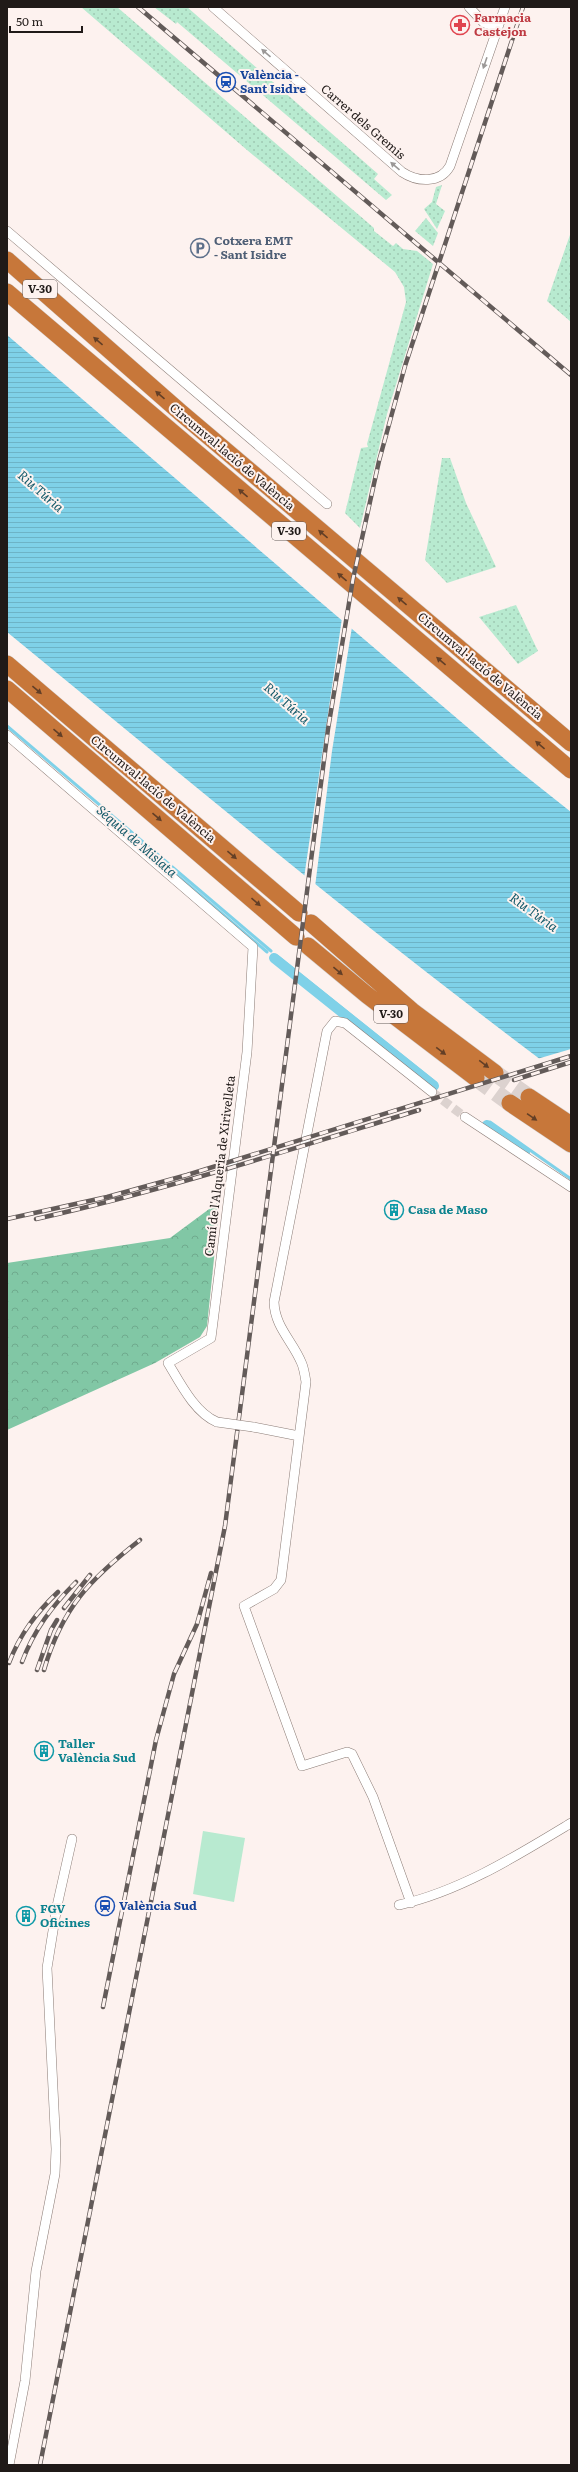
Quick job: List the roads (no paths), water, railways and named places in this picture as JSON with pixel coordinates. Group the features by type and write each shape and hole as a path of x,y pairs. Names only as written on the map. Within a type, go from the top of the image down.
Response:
{"highway":[{"name":"Circumval·lació de València","path":"7,260 186,417 571,743"},
{"name":"Circumval·lació de València","path":"7,292 571,770"},
{"name":"Circumval·lació de València","path":"7,664 412,1011 495,1072"},
{"name":"Circumval·lació de València","path":"7,689 366,995 476,1078"},
{"path":"529,1097 571,1125"},
{"path":"510,1103 571,1144"}],"street":[{"name":"Carrer dels Gremis","path":"213,7 402,172 416,179 430,179 442,175 450,166 497,26"},
{"path":"469,7 484,23 497,26 505,7"},
{"path":"7,231 327,504"},
{"name":"Camí de l'Alqueria de Xirivelleta","path":"7,735 252,947 246,1052 211,1338 168,1363 181,1384 207,1418 217,1422 299,1436"},
{"path":"411,1903 373,1797 352,1754 347,1752 302,1766 244,1606 274,1589 281,1580 306,1382 302,1364 281,1330 275,1315 274,1302 327,1031 335,1021 345,1022 432,1092"},
{"path":"465,1117 571,1187"},
{"path":"399,1905 411,1903 440,1892 513,1858 571,1823"},
{"path":"9,2465 25,2381 36,2271 55,2174 56,2149 47,1968 57,1906 72,1839"}],"water":[{"name":"Riu Túria","path":"7,335 513,766 571,812 571,1082 356,917 7,632"}],"waterway":[{"name":"Séquia de Mislata","path":"7,726 271,951"},
{"name":"Séquia de Mislata","path":"130,835 267,952"},
{"name":"Séquia de Mislata","path":"277,956 436,1083"},
{"name":"Séquia de Mislata","path":"274,958 434,1086"},
{"name":"Séquia de Mislata","path":"490,1122 571,1179"},
{"name":"Séquia de Mislata","path":"487,1125 525,1152"}],"tunnel":[{"path":"495,1073 529,1097"},
{"path":"476,1078 510,1103"},
{"path":"432,1092 465,1117"}],"railway":[{"path":"138,7 571,375"},
{"path":"40,2465 225,1526 328,729 353,579 379,461 405,366 523,7"},
{"path":"7,1219 107,1197 187,1175 571,1056"},
{"path":"514,1080 571,1062"},
{"path":"36,1219 85,1208 181,1182 419,1110"},
{"path":"44,1670 51,1648 60,1629 80,1596 106,1568 140,1540"},
{"path":"103,2007 156,1740 174,1674 197,1624 211,1573"},
{"path":"64,1608 90,1575"},
{"path":"22,1662 32,1639 44,1619 76,1582"},
{"path":"9,1663 13,1652 29,1624 58,1592"},
{"path":"37,1670 51,1630 57,1620"}],"place":[{"name":"Farmacia Castejon","path":"460,25"},
{"name":"València - Sant Isidre","path":"226,82"},
{"name":"Cotxera EMT - Sant Isidre","path":"200,248"},
{"name":"Casa de Maso","path":"394,1210"},
{"name":"Taller València Sud","path":"44,1751"},
{"name":"València Sud","path":"105,1906"},
{"name":"FGV Oficines","path":"26,1916"}]}
